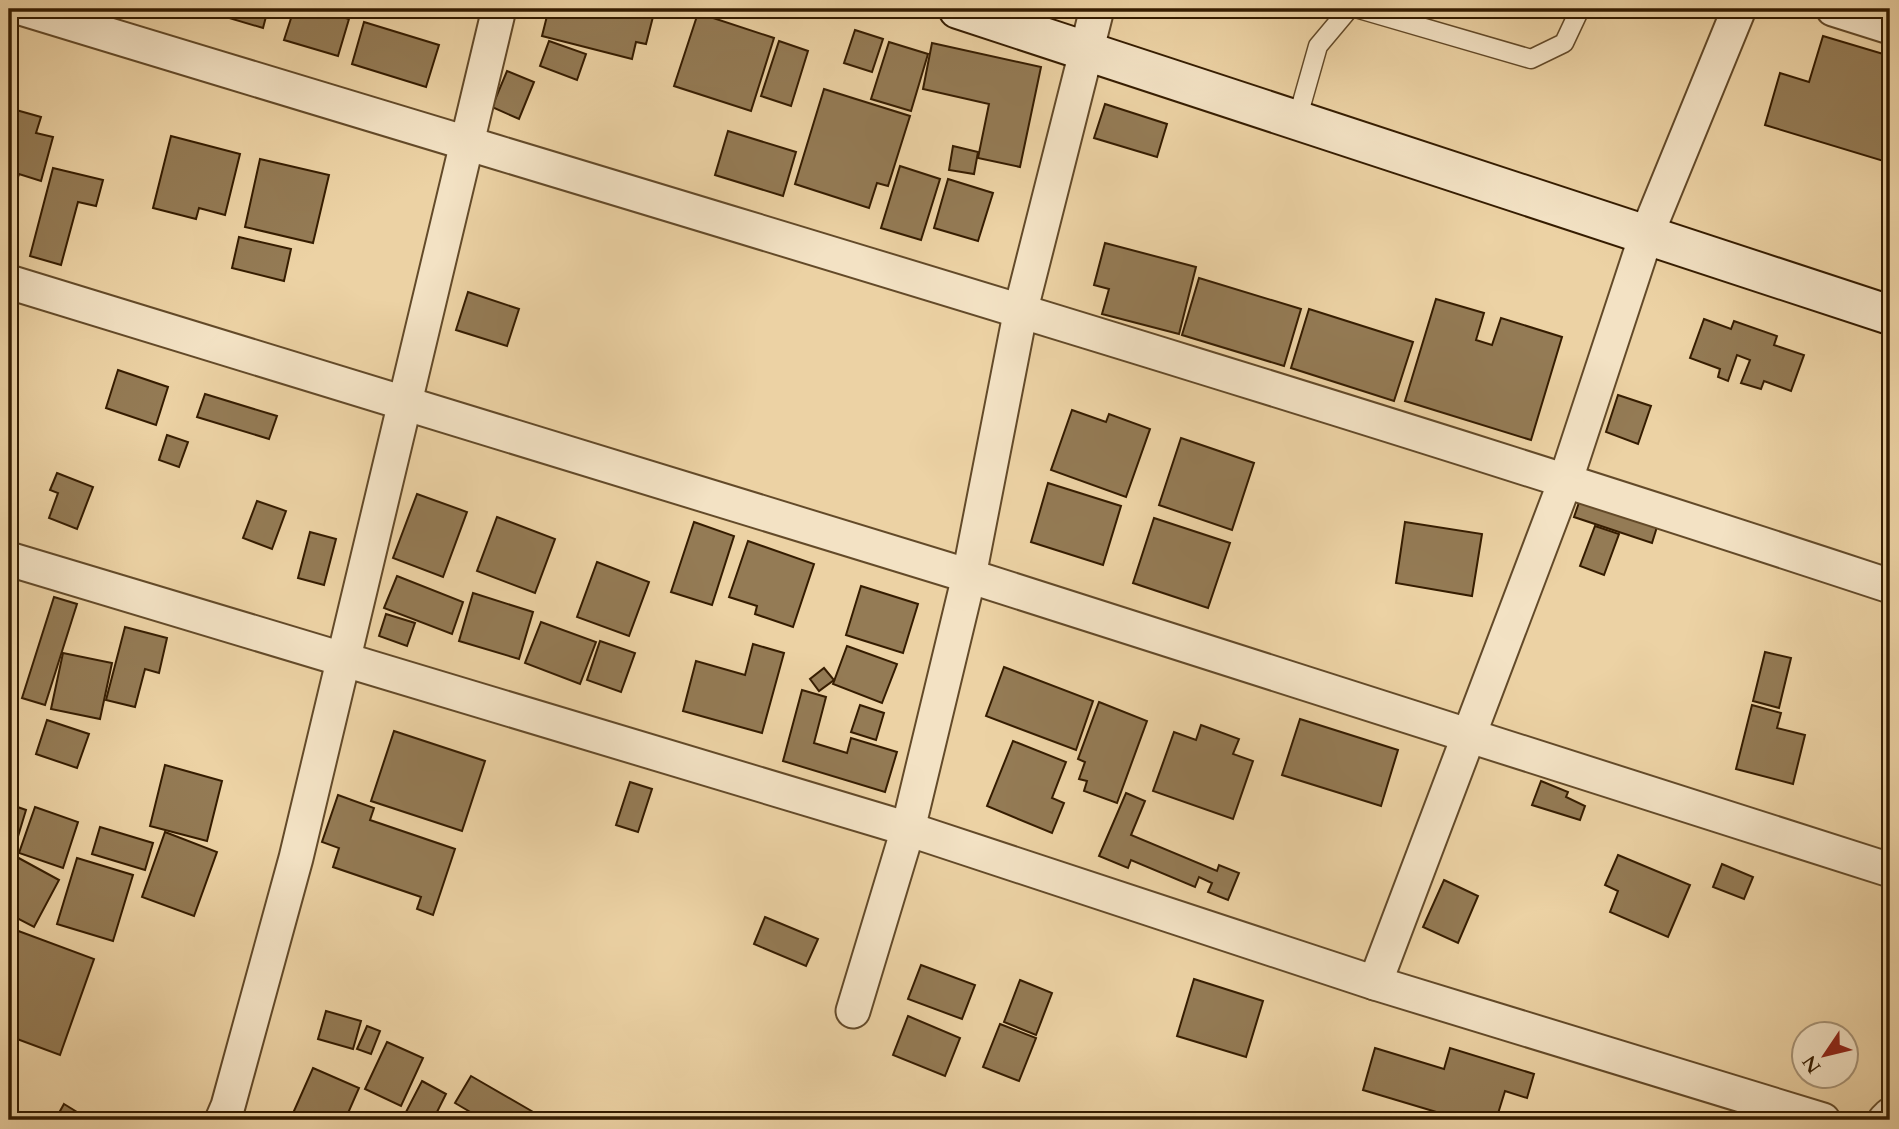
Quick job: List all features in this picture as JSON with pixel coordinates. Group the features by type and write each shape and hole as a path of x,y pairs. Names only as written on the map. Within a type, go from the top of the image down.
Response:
{"street":[{"path":"24,9 1021,309 1566,479 1890,586"},
{"path":"222,1120 229,1106 296,858 499,9"},
{"path":"958,9 1890,315"},
{"path":"853,1012 908,829 969,576 1021,309 1097,9"},
{"path":"1375,983 1566,479 1646,236 1739,9"},
{"path":"1833,9 1890,27"},
{"path":"9,282 969,576 1470,733 1890,870"},
{"path":"9,559 908,829 1375,983 1823,1120"},
{"path":"1885,1120 1890,1115"}],"lane":[{"path":"1297,120 1318,46 1349,9"},
{"path":"1359,9 1443,36 1531,58 1564,43 1580,9"}],"building":[{"path":"199,9 268,9 263,28"},
{"path":"294,9 314,9 349,19 338,56 284,40"},
{"path":"539,9 655,9 646,44 636,42 632,59 542,36 548,12"},
{"path":"698,13 774,38 751,111 674,86"},
{"path":"364,22 439,45 426,87 352,64"},
{"path":"855,30 883,39 872,72 844,63"},
{"path":"1823,36 1890,56 1890,163 1765,125 1780,73 1809,82"},
{"path":"549,41 586,54 577,80 540,66"},
{"path":"779,41 808,51 791,106 761,96"},
{"path":"889,42 928,54 911,111 871,99"},
{"path":"932,43 1041,67 1020,167 978,158 989,104 923,89"},
{"path":"507,71 534,82 519,119 492,107"},
{"path":"824,89 910,116 888,186 877,183 869,208 795,184"},
{"path":"1105,104 1167,124 1157,157 1094,138"},
{"path":"9,108 41,117 36,133 53,137 41,181 19,174 13,194 9,193"},
{"path":"728,131 796,152 783,196 715,175"},
{"path":"171,136 240,154 225,215 199,208 196,219 153,208"},
{"path":"953,146 978,152 974,174 949,170"},
{"path":"260,159 329,175 313,243 245,227"},
{"path":"900,166 940,179 921,240 881,228"},
{"path":"53,168 103,180 96,206 78,202 61,265 30,256"},
{"path":"948,179 993,193 978,241 934,228"},
{"path":"239,237 291,249 284,281 232,268"},
{"path":"1105,243 1196,267 1179,334 1102,314 1109,289 1094,285"},
{"path":"1199,278 1301,309 1284,366 1182,335"},
{"path":"468,292 519,309 507,346 456,330"},
{"path":"1436,299 1484,313 1476,340 1492,345 1501,318 1562,337 1531,440 1405,401"},
{"path":"1309,309 1413,342 1394,401 1291,368"},
{"path":"1704,319 1731,329 1734,321 1777,336 1774,345 1804,355 1791,391 1764,381 1761,389 1741,383 1750,360 1737,355 1728,381 1718,377 1720,369 1690,358"},
{"path":"118,370 168,387 156,425 106,408"},
{"path":"205,394 277,416 269,439 197,417"},
{"path":"1618,395 1651,406 1638,444 1606,432"},
{"path":"1072,410 1106,422 1109,414 1150,429 1126,497 1051,470"},
{"path":"167,435 188,442 179,467 159,460"},
{"path":"1181,438 1254,463 1232,530 1159,505"},
{"path":"57,473 93,487 77,529 49,518 58,493 50,490"},
{"path":"1048,483 1121,506 1103,565 1031,542"},
{"path":"1584,488 1661,514 1652,543 1574,517"},
{"path":"417,494 467,512 443,577 393,558"},
{"path":"257,501 286,511 272,549 243,538"},
{"path":"497,517 555,539 535,593 477,571"},
{"path":"1154,518 1230,543 1208,608 1133,583"},
{"path":"694,522 734,536 712,605 671,592"},
{"path":"1405,522 1482,534 1472,596 1396,583"},
{"path":"1595,526 1619,534 1604,575 1580,566"},
{"path":"310,532 336,539 324,585 298,578"},
{"path":"748,541 814,564 793,627 755,614 757,606 729,597"},
{"path":"597,562 649,582 629,636 577,617"},
{"path":"397,576 463,602 452,634 384,608"},
{"path":"861,586 918,604 903,653 846,635"},
{"path":"473,593 533,612 519,659 459,641"},
{"path":"54,597 77,604 45,705 22,698"},
{"path":"386,614 415,623 407,646 379,636"},
{"path":"541,622 596,642 580,684 525,663"},
{"path":"125,627 167,638 159,673 145,669 135,707 106,700"},
{"path":"600,641 635,653 621,692 587,680"},
{"path":"753,644 784,653 762,733 683,711 696,661 745,675"},
{"path":"847,646 897,664 882,703 833,684"},
{"path":"1765,652 1791,658 1779,708 1753,701"},
{"path":"63,653 112,663 100,719 51,709"},
{"path":"1004,667 1093,701 1076,750 986,716"},
{"path":"824,668 834,680 819,691 810,679"},
{"path":"802,690 826,697 814,743 847,753 851,738 897,752 885,792 783,761"},
{"path":"1099,702 1147,721 1117,803 1084,791 1087,781 1079,779 1085,762 1078,759"},
{"path":"860,705 884,713 876,740 851,732"},
{"path":"1752,705 1781,713 1777,728 1805,735 1793,784 1736,769"},
{"path":"1300,719 1398,750 1381,806 1282,775"},
{"path":"47,720 89,734 77,768 36,754"},
{"path":"1201,725 1239,739 1233,754 1253,761 1233,819 1153,791 1174,732 1196,740"},
{"path":"394,731 485,761 462,831 371,801"},
{"path":"1013,741 1066,762 1052,798 1064,803 1052,833 987,806"},
{"path":"165,765 222,781 207,841 150,826"},
{"path":"1541,781 1568,792 1566,797 1585,806 1580,820 1532,805"},
{"path":"630,782 652,789 638,832 616,825"},
{"path":"1126,793 1145,801 1131,835 1217,871 1219,865 1239,873 1228,900 1208,892 1212,883 1199,877 1195,887 1131,860 1128,868 1099,856"},
{"path":"338,795 374,808 370,820 455,849 433,915 417,909 421,897 333,867 339,848 322,842"},
{"path":"9,804 26,810 13,853 9,852"},
{"path":"35,807 78,822 63,868 19,853"},
{"path":"100,827 153,843 145,870 92,854"},
{"path":"165,832 217,852 194,916 142,897"},
{"path":"1618,855 1690,885 1668,937 1610,912 1618,891 1605,885"},
{"path":"15,856 59,880 34,927 9,914 9,869"},
{"path":"77,858 133,875 113,941 57,924"},
{"path":"1722,864 1753,877 1744,899 1713,887"},
{"path":"1444,880 1478,896 1458,943 1423,927"},
{"path":"765,917 818,939 806,966 754,944"},
{"path":"13,929 94,959 60,1055 9,1036 9,941"},
{"path":"921,965 975,985 962,1019 908,999"},
{"path":"1194,979 1263,1001 1246,1057 1177,1036"},
{"path":"1020,980 1052,993 1036,1035 1004,1022"},
{"path":"326,1011 361,1021 353,1049 318,1039"},
{"path":"908,1016 960,1038 945,1076 893,1055"},
{"path":"1000,1024 1036,1038 1019,1081 983,1067"},
{"path":"367,1026 380,1031 371,1054 357,1049"},
{"path":"387,1042 423,1058 401,1106 365,1089"},
{"path":"1375,1048 1444,1069 1450,1048 1534,1074 1527,1098 1505,1091 1496,1120 1463,1120 1363,1090"},
{"path":"313,1068 359,1088 345,1120 290,1120"},
{"path":"471,1076 535,1113 531,1120 484,1120 455,1103"},
{"path":"422,1081 446,1094 433,1120 422,1120 406,1112"},
{"path":"64,1104 90,1120 55,1120"}]}
